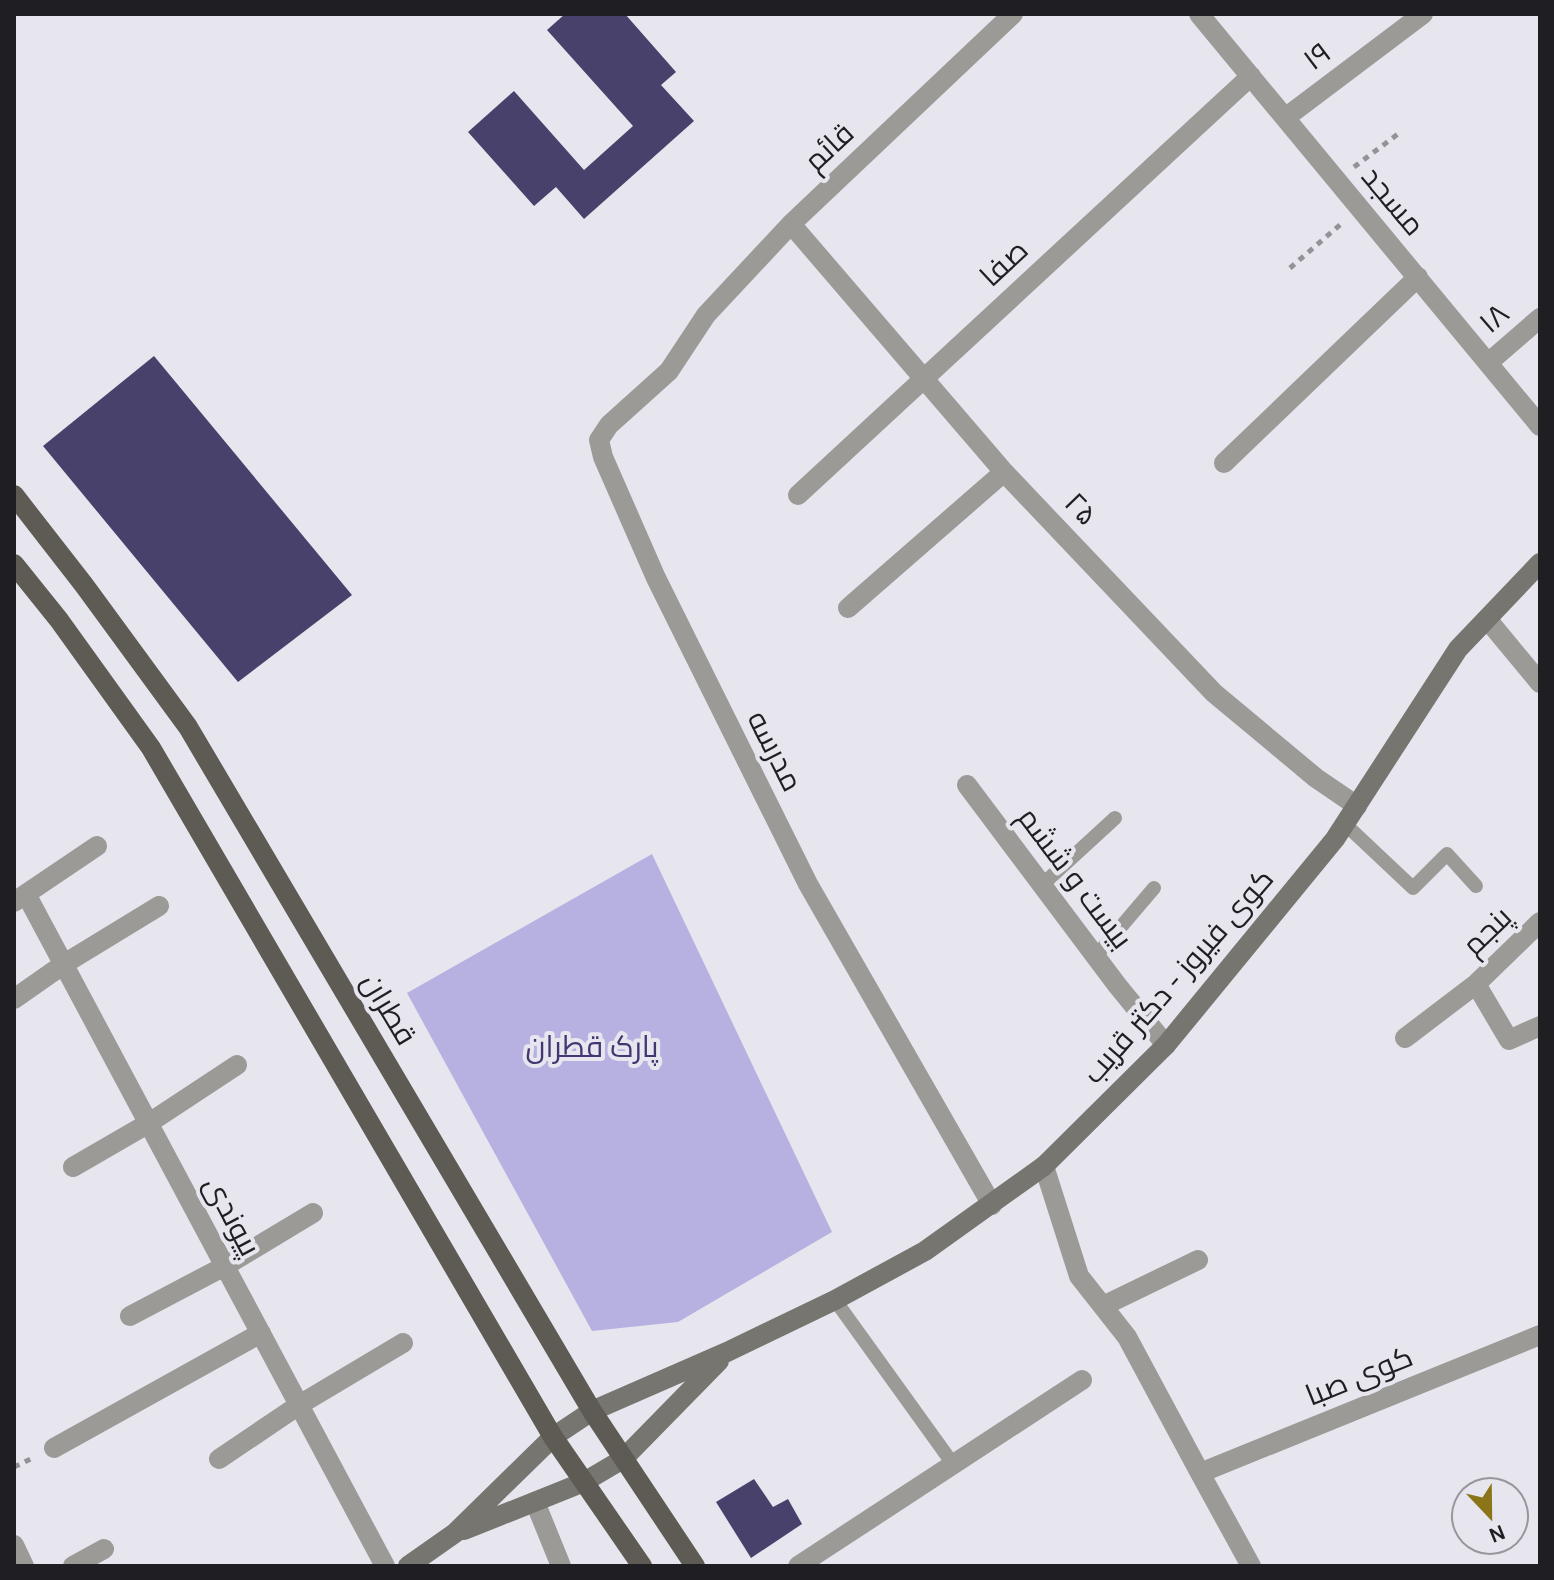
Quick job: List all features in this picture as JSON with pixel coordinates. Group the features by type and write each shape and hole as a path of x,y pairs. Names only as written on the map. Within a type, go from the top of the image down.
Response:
{"main road":[{"name":"قطران","path":"14,495 188,727 592,1411 695,1566"},
{"path":"14,564 59,620 151,748 553,1437 642,1566"},
{"name":"کوی فیروز - دکتر قریب","path":"455,1533 553,1437 592,1411 727,1352 835,1300 925,1251 1044,1166 1166,1045 1335,839 1458,649 1539,565"},
{"path":"408,1566 455,1533 584,1482 623,1459 727,1352"}],"street":[{"name":"قائم","path":"695,331 706,315 791,224 1013,14"},
{"name":"مسجد","path":"1199,14 1540,426"},
{"name":"۱۹","path":"1285,118 1423,14"},
{"name":"صفا","path":"798,495 1251,76"},
{"name":"۲۵","path":"791,224 1004,472 1214,693 1316,778 1357,806"},
{"path":"1224,463 1418,277"},
{"name":"۱۸","path":"1488,363 1540,318"},
{"name":"مدرسه","path":"695,331 669,371 609,425 599,440 603,457 656,578 808,884 992,1205"},
{"path":"848,608 1004,472"},
{"path":"1487,619 1540,683"},
{"name":"بیست و ششم","path":"967,785 1166,1045"},
{"path":"20,898 97,846"},
{"name":"پیوندی","path":"20,898 64,964 385,1566"},
{"path":"14,999 64,964 159,906"},
{"name":"پنجم","path":"1405,1038 1476,984 1540,922"},
{"path":"1476,984 1509,1040 1540,1026"},
{"path":"73,1167 149,1123 237,1065"},
{"path":"1044,1166 1079,1276 1127,1337 1251,1566"},
{"path":"130,1316 225,1266 313,1213"},
{"path":"1103,1306 1198,1260"},
{"path":"54,1448 261,1333"},
{"name":"کوی صبا","path":"1200,1473 1540,1335"},
{"path":"219,1459 299,1405 403,1343"},
{"path":"798,1566 1082,1380"},
{"path":"535,1502 561,1566"},
{"path":"14,1545 24,1566"},
{"path":"73,1566 104,1549"}],"lane":[{"path":"1042,885 1115,818"},
{"path":"1345,824 1413,888 1447,854 1476,886"},
{"path":"1096,956 1154,888"},
{"path":"835,1300 953,1464"}],"path":[{"path":"1337,180 1398,134"},
{"path":"1290,268 1360,208"}],"green space":[{"name":"پارک قطران","path":"652,854 832,1232 678,1322 592,1331 407,993"}],"building":[{"path":"565,14 625,14 676,72 661,85 694,121 584,219 556,187 534,206 468,132 514,91 584,170 633,126 547,30"},
{"path":"154,356 352,595 238,682 43,446"},
{"path":"754,1479 773,1507 788,1499 802,1524 751,1558 716,1502"}]}
